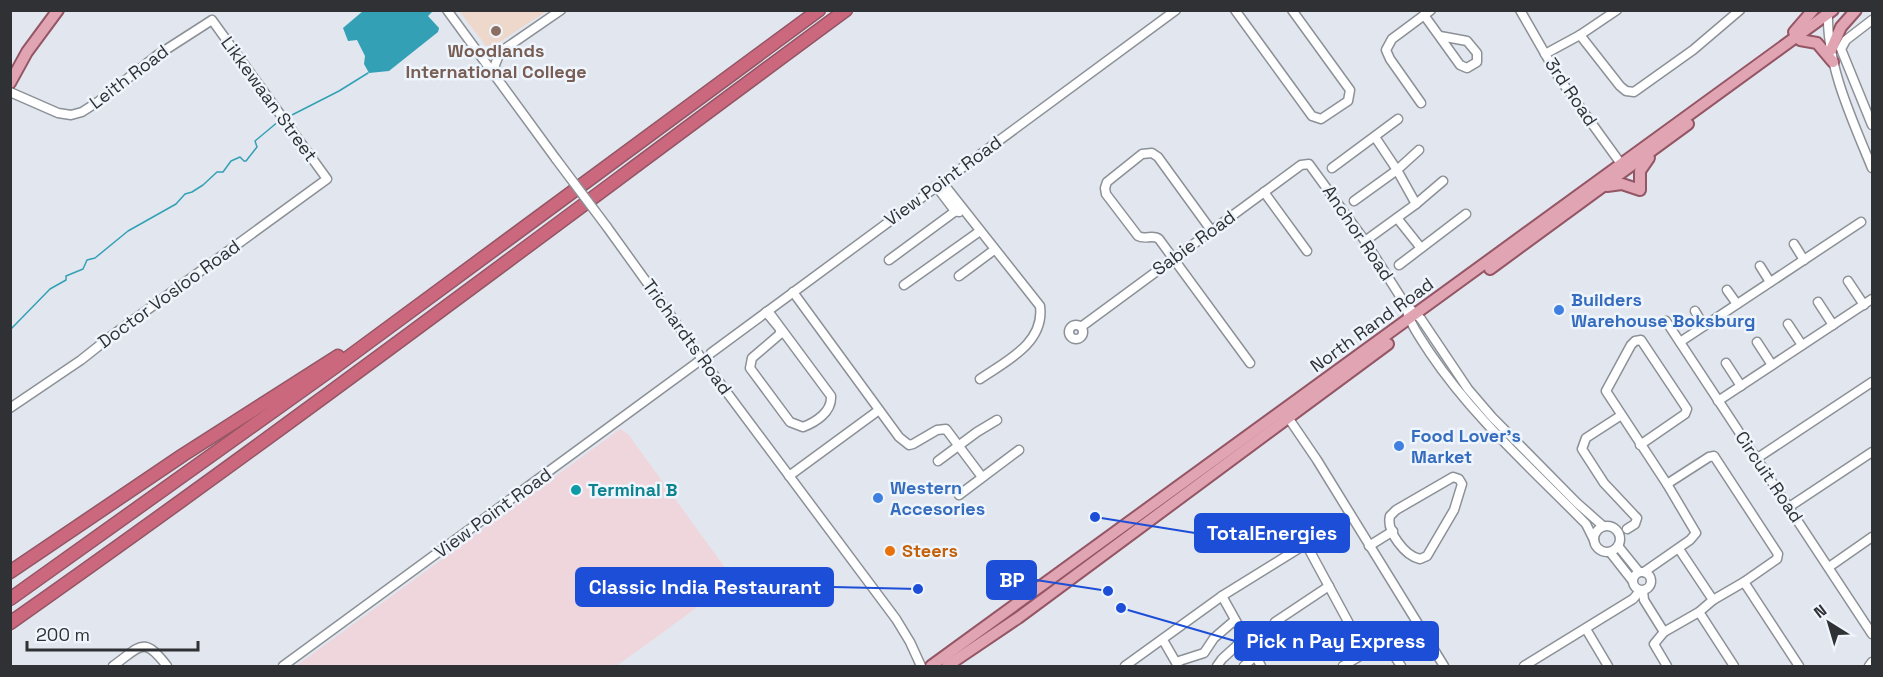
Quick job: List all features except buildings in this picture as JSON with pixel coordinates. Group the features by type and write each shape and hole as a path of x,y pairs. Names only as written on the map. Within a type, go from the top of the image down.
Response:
{"highway":[{"path":"10,599 335,367 819,10"},
{"path":"10,622 521,252 846,10"},
{"path":"10,572 183,455 337,357 554,204"},
{"path":"10,628 64,585"}],"main road":[{"path":"10,72 24,49 56,10"},
{"path":"10,82 27,52 56,10"},
{"path":"1782,46 1813,10"},
{"name":"North Rand Road","path":"947,666 1018,618 1286,414 1624,167 1782,46 1829,14 1843,10"},
{"path":"1831,50 1841,27 1856,10"},
{"name":"North Rand Road","path":"1414,319 1604,187 1624,167 1666,141 1800,40 1829,14"},
{"path":"1800,40 1817,43 1833,62"},
{"path":"1604,187 1622,184 1640,190 1642,167 1666,141"},
{"name":"North Rand Road","path":"931,666 1286,414"}],"street":[{"name":"Trichardts Road","path":"447,10 702,359 896,619 921,666"},
{"path":"478,53 500,52 561,10"},
{"name":"View Point Road","path":"711,353 1176,10"},
{"path":"1236,10 1312,116 1321,120 1348,100 1350,90 1292,10"},
{"name":"3rd Road","path":"1520,10 1572,98 1624,167"},
{"path":"1580,35 1620,86 1626,91 1634,92 1693,50 1740,10"},
{"path":"1545,54 1580,35 1613,12"},
{"path":"1421,103 1388,57 1386,50 1392,39 1427,13 1440,36 1463,67 1471,67 1477,62 1477,53 1467,41 1440,36"},
{"path":"1829,14 1833,62 1871,162"},
{"name":"Leith Road","path":"10,92 58,113 71,115 82,112 156,56 212,20"},
{"name":"Likkewaan Street","path":"212,20 327,179"},
{"path":"1872,20 1842,46 1842,52 1872,124"},
{"path":"495,76 495,65 500,52"},
{"path":"1332,168 1398,119"},
{"path":"1375,137 1416,204"},
{"path":"1354,201 1397,170 1419,150"},
{"path":"1211,230 1155,154 1149,152 1142,154 1108,180 1105,185 1105,191 1138,236 1157,237 1250,363"},
{"name":"Sabie Road","path":"1081,327 1301,165 1309,164"},
{"name":"Anchor Road","path":"1309,164 1365,241 1414,319"},
{"name":"Doctor Vosloo Road","path":"10,408 81,360 327,179"},
{"path":"1365,241 1443,181"},
{"path":"939,184 1038,303 1041,311 1038,328 1026,346 980,379"},
{"path":"1264,192 1307,251"},
{"path":"889,260 960,210"},
{"path":"1400,266 1466,214"},
{"path":"1397,218 1421,248"},
{"path":"1680,342 1861,222"},
{"path":"904,285 980,231"},
{"path":"1794,244 1804,260"},
{"path":"959,276 994,250"},
{"path":"1760,266 1770,282"},
{"path":"1848,281 1864,305"},
{"path":"1727,290 1737,304"},
{"path":"793,292 900,437 909,445 918,443 937,430 946,429 982,477"},
{"path":"1718,401 1872,299"},
{"path":"1818,302 1833,325"},
{"path":"767,312 780,329 780,334 752,358 750,368 790,422 803,427 827,411 831,396 767,312"},
{"path":"1695,312 1704,326"},
{"path":"1414,319 1482,406 1577,503 1603,526"},
{"path":"1414,319 1448,379 1586,524 1597,548 1610,552 1632,580 1633,586 1642,591 1644,600 1664,632"},
{"name":"Circuit Road","path":"1666,321 1871,628"},
{"path":"1788,324 1802,345"},
{"path":"1632,580 1679,549 1696,533 1667,484 1640,445 1620,416 1607,394 1606,388 1635,340 1641,340 1686,405 1687,411 1640,445"},
{"path":"1757,342 1772,365"},
{"name":"View Point Road","path":"284,666 702,359"},
{"path":"1726,363 1741,386"},
{"path":"1756,459 1872,382"},
{"path":"789,476 879,410"},
{"path":"1286,414 1444,666"},
{"path":"1620,416 1586,438 1582,449 1604,483 1637,518 1635,524 1627,529"},
{"path":"938,461 997,420"},
{"path":"960,495 1019,450"},
{"path":"1789,507 1872,452"},
{"path":"1667,484 1709,457 1717,458 1778,554 1777,559 1744,582 1664,632 1654,644 1667,666"},
{"path":"1449,478 1457,478 1461,481 1462,487 1454,510 1430,552 1424,558 1416,558 1408,554 1393,531 1389,520 1395,510 1449,478"},
{"path":"1125,666 1222,596 1351,516"},
{"path":"1594,540 1596,531 1603,526 1611,526 1620,538 1618,546 1610,552"},
{"path":"1369,546 1393,531"},
{"path":"1829,567 1872,537"},
{"path":"1306,544 1365,653"},
{"path":"1524,666 1633,599 1651,584 1650,576 1642,572 1618,546"},
{"path":"1679,549 1713,600"},
{"path":"1744,582 1799,666"},
{"path":"1275,622 1329,586"},
{"path":"1222,596 1261,666"},
{"path":"1699,612 1734,666"},
{"path":"1163,639 1177,664 1204,653 1214,638 1235,620"},
{"path":"1586,629 1608,666"},
{"path":"1217,666 1245,638"},
{"path":"113,666 139,647 145,646 152,648 167,666"},
{"path":"1343,666 1365,653 1384,646 1390,649 1401,666"},
{"path":"1244,666 1255,656"},
{"path":"1540,657 1546,666"},
{"path":"1869,666 1872,662"}],"shaded area":[{"name":"Woodlands International College","path":"459,11 547,11 492,47 486,46"},
{"path":"620,429 628,434 734,580 654,639 616,666 296,666"}],"water":[{"path":"434,10 428,16 439,28 438,32 389,71 369,73 364,64 365,56 357,40 348,41 343,28 363,11"}],"waterway":[{"path":"288,117 368,73"},
{"path":"10,338 11,329 50,289 66,280 66,276 83,269 87,260 95,258 128,231 176,204 185,194 203,185 217,172 223,172 231,161 240,157 246,161 257,147 255,141 279,121"}],"place":[{"name":"Woodlands International College","path":"496,31"},
{"name":"Builders Warehouse Boksburg","path":"1559,310"},
{"name":"Food Lover's Market","path":"1399,446"},
{"name":"Terminal B","path":"576,490"},
{"name":"Western Accesories","path":"878,498"},
{"name":"TotalEnergies","path":"1095,517"},
{"name":"Steers","path":"890,551"},
{"name":"Classic India Restaurant","path":"918,589"},
{"name":"BP","path":"1108,591"},
{"name":"Pick n Pay Express","path":"1121,608"}]}
